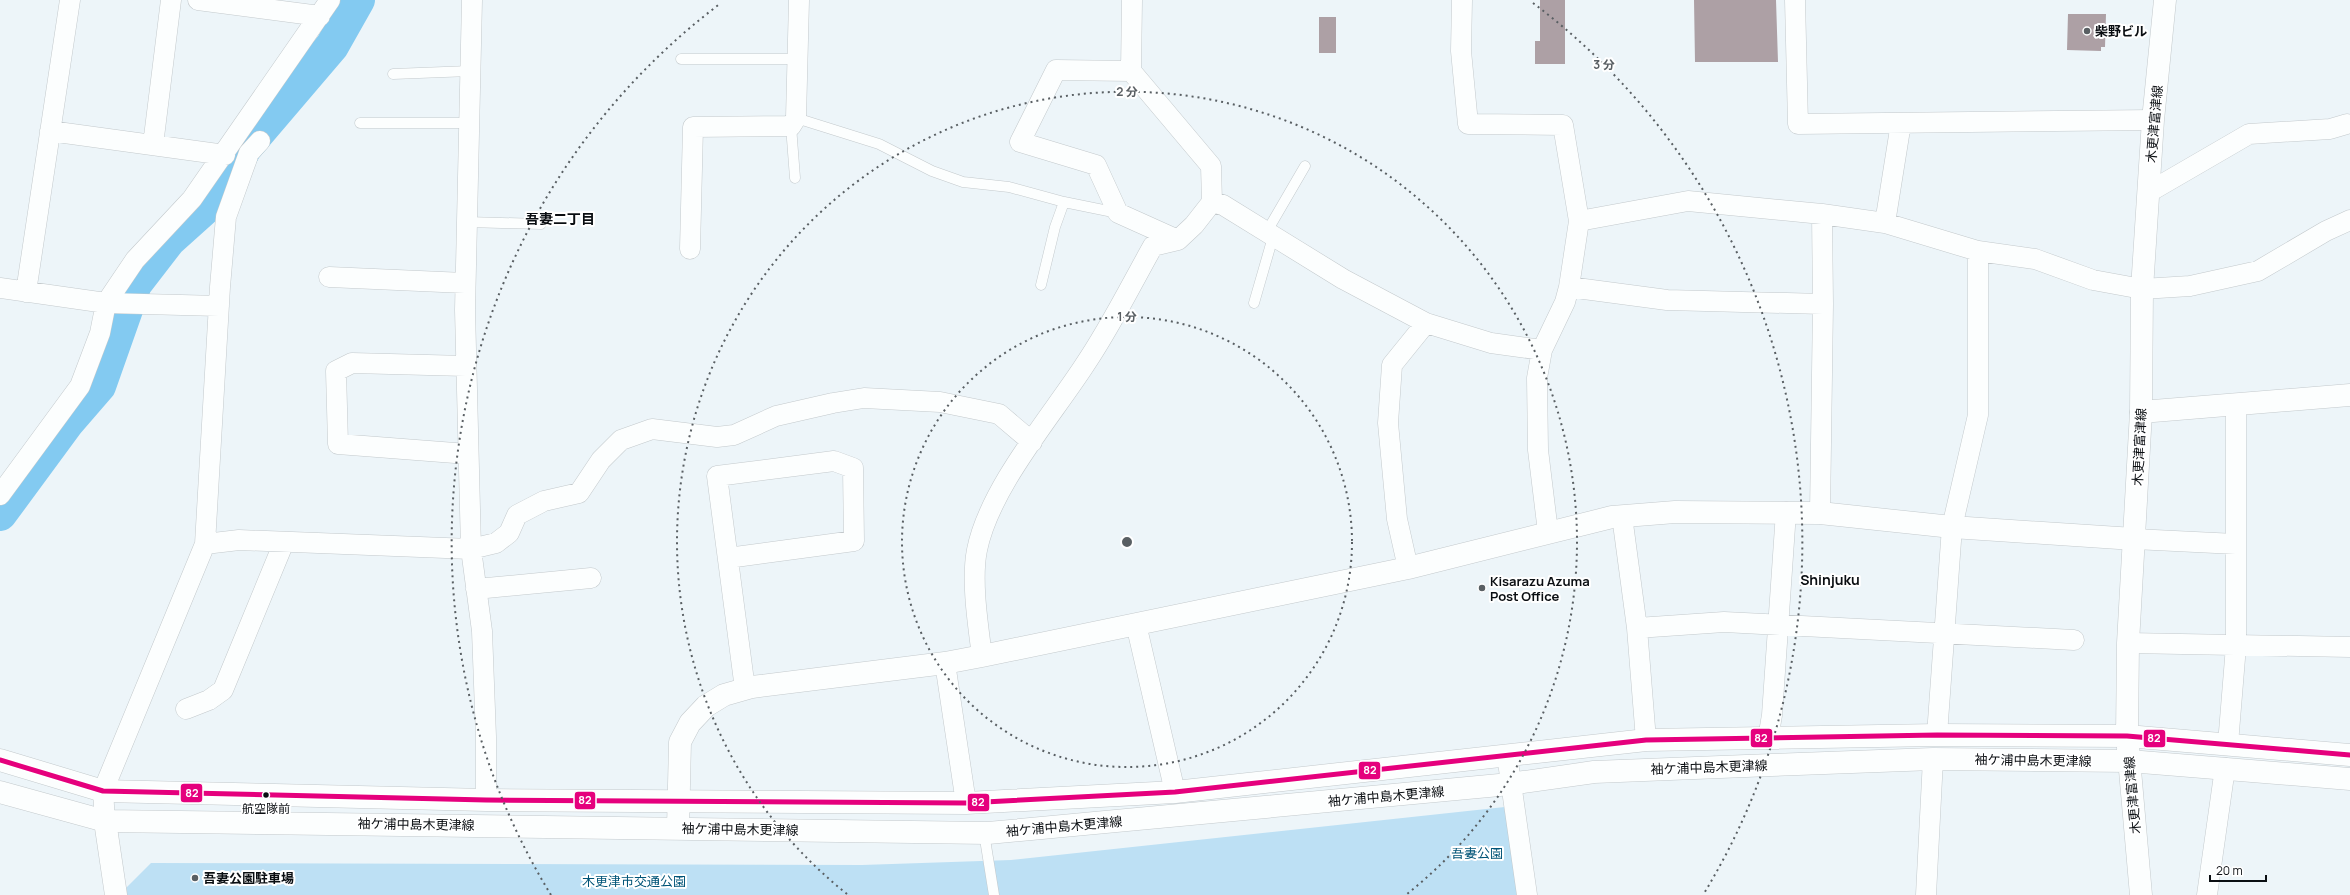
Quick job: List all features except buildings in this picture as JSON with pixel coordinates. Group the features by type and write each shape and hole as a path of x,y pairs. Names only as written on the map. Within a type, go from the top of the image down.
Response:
{"main road":[{"name":"木更津富津線","path":"2141,895 2127,736 2128,643 2141,412 2142,289 2153,120 2165,0"},
{"path":"2141,412 2350,395"},
{"path":"678,828 680,801 680,742 690,723 706,706 724,695 745,689 945,663 982,656 1408,568 1548,532 1622,516 1675,512 1820,513 1952,527 2134,539"},
{"name":"袖ケ浦中島木更津線","path":"0,760 103,791 486,800 966,803 1175,792 1646,740 1937,735 2127,736 2350,755"},
{"name":"袖ケ浦中島木更津線","path":"0,792 105,821 984,833 1510,784 1594,772 1932,758 2129,761 2350,779"},
{"path":"105,821 116,895"}],"street":[{"path":"26,292 70,0"},
{"path":"153,145 170,0"},
{"path":"198,0 325,8"},
{"path":"472,0 465,283 466,366 471,549 482,638 486,800"},
{"path":"690,249 693,127 794,122 799,59 799,0"},
{"path":"982,656 976,604 977,551 990,511 1032,442 1085,365 1153,246 1178,240 1194,225 1212,202 1211,166 1131,71 1132,0"},
{"path":"1462,0 1461,51 1468,124 1563,125 1579,222 1570,287 1565,302 1542,350 1536,403 1542,488 1548,532"},
{"path":"1795,0 1798,124 2153,120"},
{"path":"0,495 80,386 100,333 106,303 135,260 192,199 224,155 237,132 325,8"},
{"path":"1131,71 1056,70 1020,142 1096,165 1118,213 1178,240"},
{"path":"1885,223 1901,123"},
{"path":"2148,192 2249,134 2330,129 2347,124"},
{"path":"50,131 224,155"},
{"path":"105,821 103,791 205,544 219,306 226,217 249,153 260,141"},
{"path":"1579,222 1688,201 1822,214 1885,223 1978,251 2035,259 2093,280 2142,289 2190,286 2258,271 2350,220"},
{"path":"1212,202 1222,205 1343,278 1426,324 1491,343 1542,350"},
{"path":"1820,513 1824,304 1822,214"},
{"path":"1937,735 1952,527 1978,415 1978,251"},
{"path":"329,277 465,283"},
{"path":"1570,287 1667,300 1824,304"},
{"path":"0,288 106,303 219,306"},
{"path":"1408,568 1397,519 1388,423 1392,365 1426,324"},
{"path":"466,366 352,363 336,371 338,444 468,454"},
{"path":"205,544 239,540 471,549 496,543 509,533 517,515 544,501 579,493 601,460 621,440 652,429 717,437 734,435 776,416 833,403 864,398 940,402 999,414 1032,442"},
{"path":"2228,744 2236,646 2236,405"},
{"path":"728,558 854,541 853,468 834,461 717,476 745,689"},
{"path":"1768,739 1779,624 1786,512"},
{"path":"1622,516 1636,628 1646,740"},
{"path":"2134,539 2236,544"},
{"path":"186,709 209,700 223,690 242,640 284,542"},
{"path":"476,589 591,578"},
{"path":"1636,628 1724,622 2074,640"},
{"path":"1136,624 1175,792"},
{"path":"2128,643 2350,647"},
{"path":"945,663 966,803"},
{"path":"1507,755 1527,895"},
{"path":"1926,895 1932,758"},
{"path":"2207,895 2225,768"}],"lane":[{"path":"681,59 799,59"},
{"path":"393,74 470,71"},
{"path":"795,178 794,122 879,144 932,171 963,182 1009,188 1064,202 1118,213"},
{"path":"360,123 469,123"},
{"path":"1254,303 1270,234 1305,166"},
{"path":"1041,285 1055,227 1064,202"},
{"path":"467,222 541,224"},
{"path":"984,833 994,895"}],"green space":[{"name":"吾妻公園","path":"1514,806 1527,895 119,895 151,863 862,865 1011,860"}],"waterway":[{"path":"0,514 67,423 99,386 135,284 169,240 218,196 245,148 332,46 358,0"}],"transit line":[{"name":"82","path":"0,760 103,791 486,800 966,803 1175,792 1646,740 1937,735 2127,736 2350,755"}],"place":[{"name":"柴野ビル","path":"2087,31"},
{"name":"Kisarazu Azuma Post Office","path":"1482,588"},
{"name":"航空隊前","path":"266,795"},
{"name":"吾妻公園駐車場","path":"195,878"}],"district":[{"name":"吾妻二丁目","path":"560,219"},
{"name":"Shinjuku","path":"1830,580"}],"park label":[{"name":"木更津市交通公園","path":"634,881"}]}
